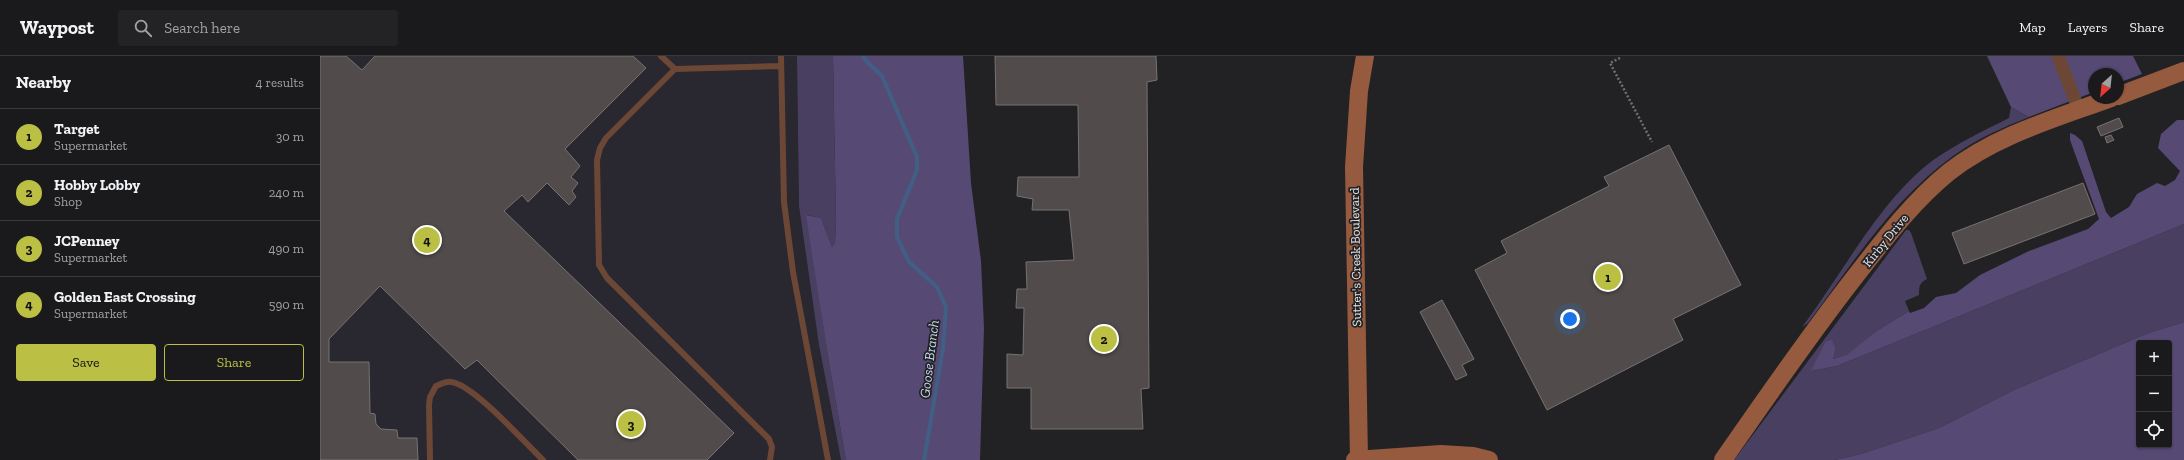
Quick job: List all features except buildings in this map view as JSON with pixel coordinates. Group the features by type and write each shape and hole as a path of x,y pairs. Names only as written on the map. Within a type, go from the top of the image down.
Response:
{"street":[{"name":"Sutter's Creek Boulevard","path":"1358,460 1354,166 1359,91 1365,56"},
{"path":"2058,56 2079,110"},
{"path":"2124,94 2184,71"},
{"name":"Kirby Drive","path":"1723,460 1802,346 1892,230 1919,200 1950,172 1985,149 2021,131 2095,104"},
{"path":"1358,460 1441,454 1473,456 1489,460"}],"lane":[{"path":"661,56 674,69"},
{"path":"781,56 784,202 793,272 828,460"},
{"path":"770,460 772,446 769,439 607,278 599,265 597,160 600,148 606,138 674,69 781,66"},
{"path":"430,460 430,397 436,386 452,382 465,386 543,460"}],"path":[{"path":"1620,58 1610,64 1652,142"}],"shaded area":[{"path":"320,56 797,56 799,206 819,345 841,460 320,460"},
{"path":"797,56 833,56 836,220 835,243 832,247 821,218 807,215 829,363 846,460 841,460 819,345 799,206"},
{"path":"833,56 963,56 971,183 981,261 984,328 980,460 846,460 806,215 821,218 832,247 835,243 836,220"},
{"path":"1987,56 2133,56 2142,74 2124,81 2124,68 2088,68 2088,94 2029,117 2011,107"},
{"path":"2011,107 2029,117 1971,144 1931,173 1892,212 1857,256 1808,323 1802,327 1878,217 1913,177 1932,161 1950,149 2009,118"},
{"path":"2177,120 2184,120 2184,224 1837,366 1811,371 1825,342 1832,340 1835,348 1833,359 1847,355 1875,332 1909,311 1910,313 1924,308 1936,297 1956,293 1980,275 2029,251 2088,229 2099,219 2070,140 2070,133 2082,141 2106,212 2111,218 2129,207 2137,194 2157,183 2165,186 2175,180 2180,171 2158,148 2161,134"},
{"path":"2184,224 2184,322 2146,334 2014,390 1939,428 1861,454 1835,460 1734,460 1906,230 1909,230 1911,233 1927,279 1920,285 1919,295 1905,301 1909,311 1875,332 1847,356 1832,359 1825,342 1812,371 1837,366"},
{"path":"2184,322 2184,460 1835,460 1861,454 1939,428 2014,390 2146,334"}],"waterway":[{"name":"Goose Branch","path":"863,56 867,62 882,76 917,157 917,170 897,219 897,237 909,262 937,287 946,307 943,349 924,460"}],"place":[{"name":"Golden East Crossing","path":"427,240"},
{"name":"Target","path":"1608,277"},
{"name":"Hobby Lobby","path":"1104,339"},
{"name":"JCPenney","path":"631,424"}]}
